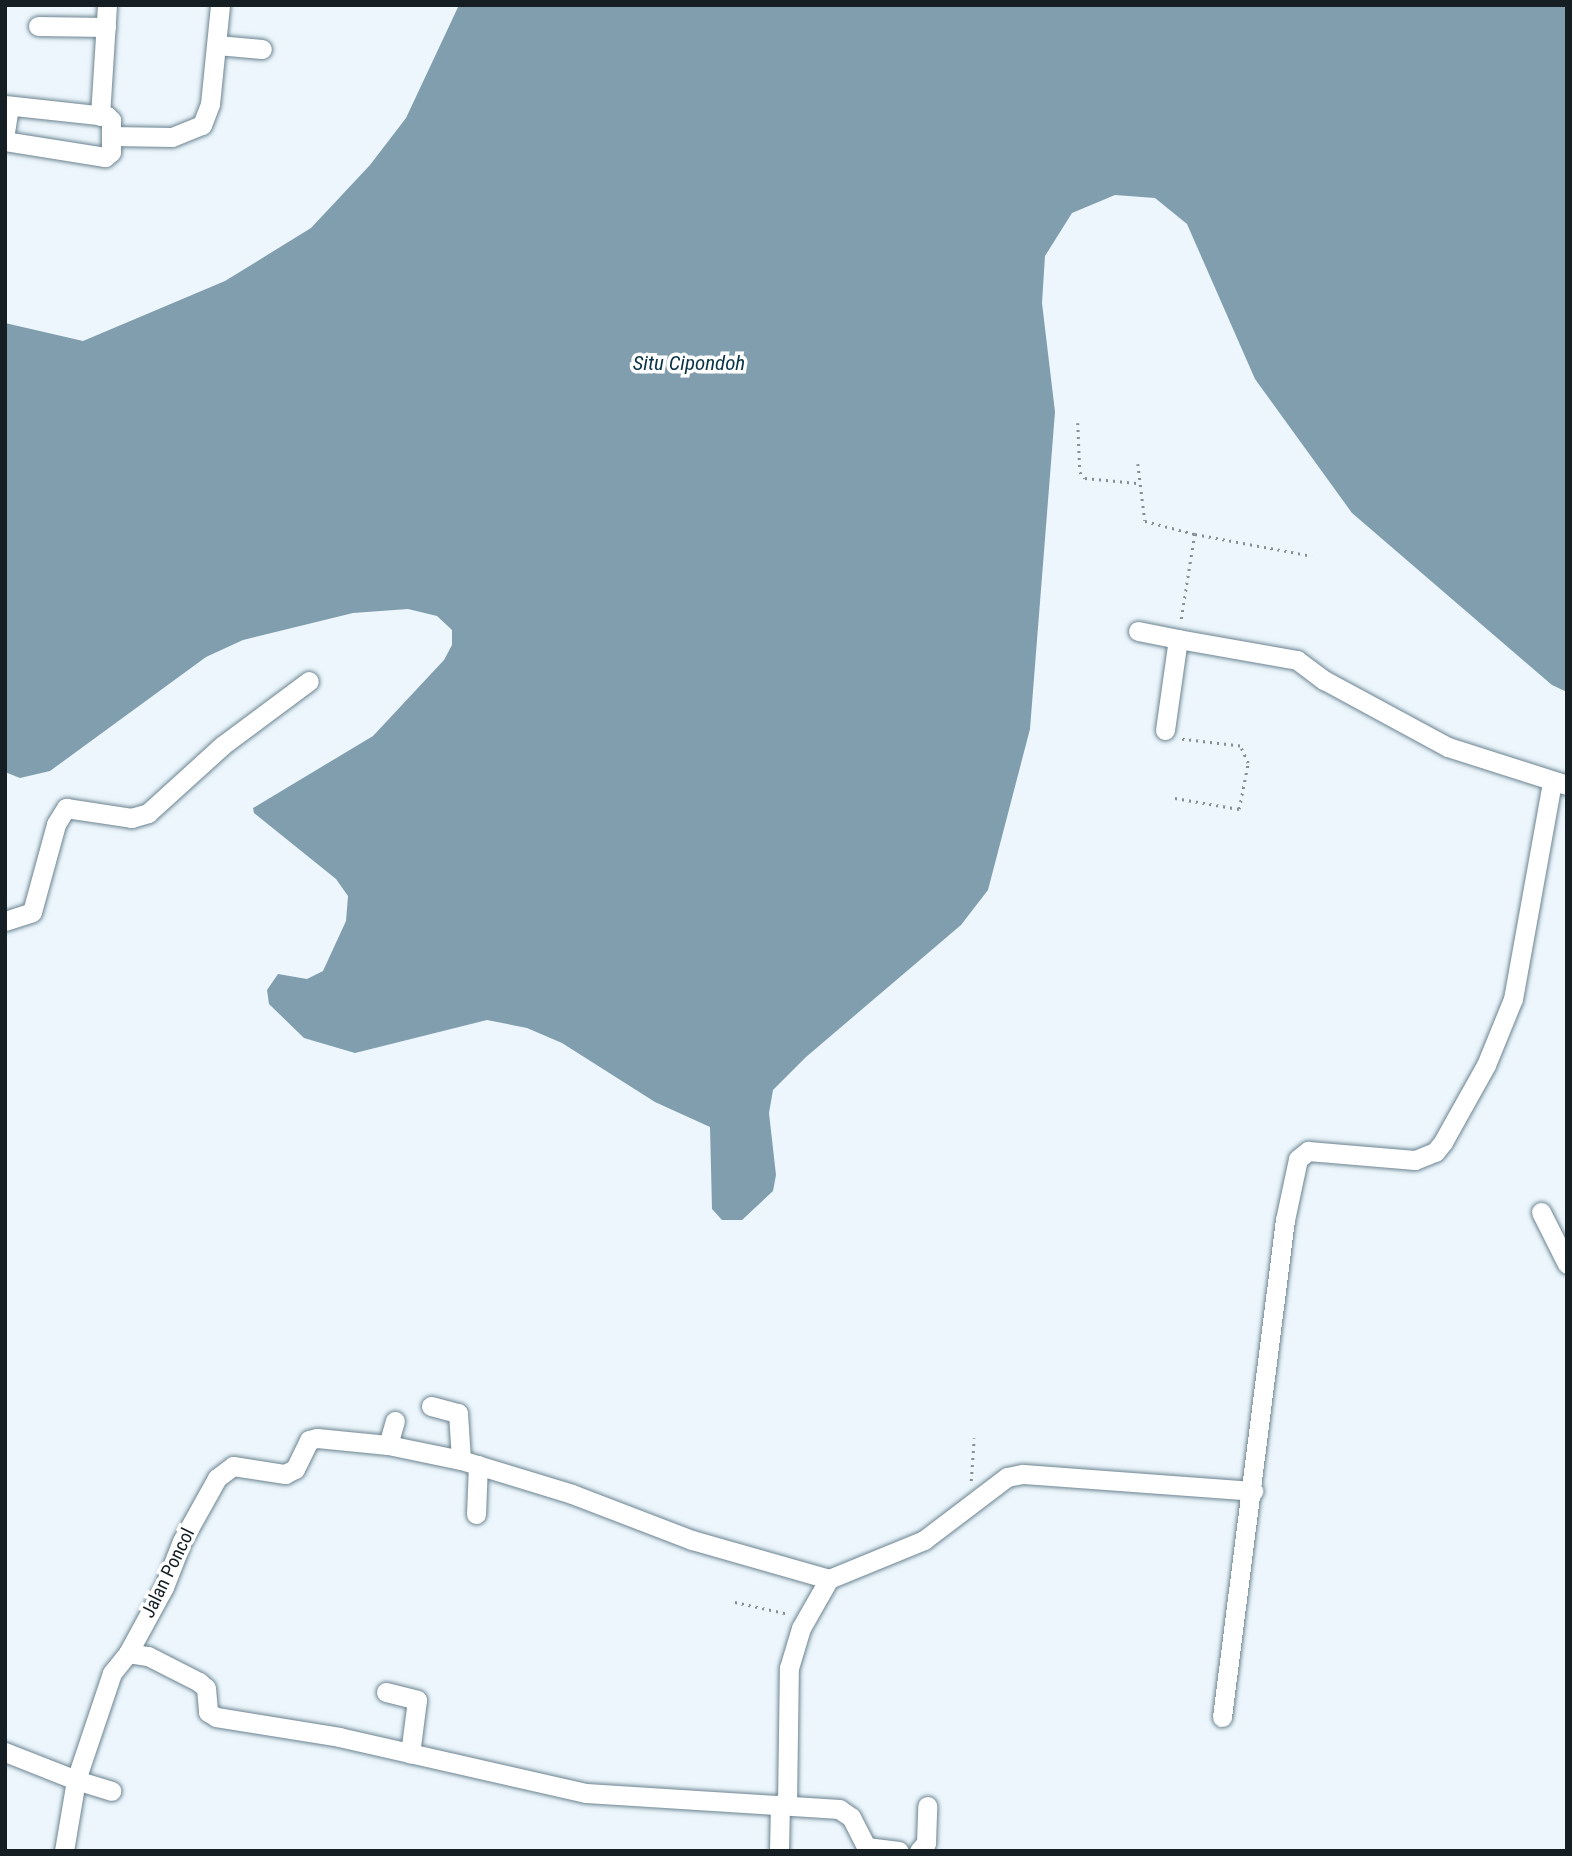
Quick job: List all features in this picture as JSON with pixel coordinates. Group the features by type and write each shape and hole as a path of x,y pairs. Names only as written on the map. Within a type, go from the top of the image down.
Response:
{"street":[{"path":"100,116 107,5"},
{"path":"111,136 172,136 202,125 209,112 218,45 220,5"},
{"path":"37,26 106,27"},
{"path":"218,45 262,49"},
{"path":"5,132 7,106 100,116 111,120 111,152 105,157 5,141"},
{"path":"1138,631 1297,660 1324,680 1448,747 1560,784 1513,999 1486,1065 1443,1142 1435,1152 1415,1160 1308,1151 1298,1159 1285,1220 1253,1491 1222,1717"},
{"path":"1164,730 1178,639"},
{"path":"5,921 32,912 56,824 66,808 131,818 148,813 244,728 309,681"},
{"path":"1541,1212 1567,1264"},
{"path":"431,1406 458,1413 470,1462 477,1514"},
{"path":"396,1421 388,1445 470,1462 572,1494 680,1536 829,1578 925,1540 997,1483 1023,1474 1253,1491"},
{"name":"Jalan Poncol","path":"64,1851 76,1780 104,1690 120,1659 128,1653 170,1574 182,1541 223,1469 233,1466 285,1474 295,1469 309,1440 317,1438 388,1445"},
{"path":"779,1851 789,1668 806,1618 829,1578"},
{"path":"128,1653 148,1656 199,1682 206,1688 208,1712 216,1717 339,1737 586,1793 846,1811 866,1847 899,1851"},
{"path":"386,1692 417,1700 410,1754"},
{"path":"5,1752 111,1791"},
{"path":"919,1851 926,1843 927,1806"}],"path":[{"path":"1078,423 1080,472 1085,478 1137,484"},
{"path":"1138,464 1137,484 1145,520 1195,534 1312,556"},
{"path":"1178,639 1195,534"},
{"path":"1164,730 1175,738 1240,746 1248,763 1239,809 1175,798"},
{"path":"968,1508 974,1438"},
{"path":"735,1602 806,1618"}],"water":[{"name":"Situ Cipondoh","path":"459,5 1567,5 1567,692 1552,685 1352,513 1255,379 1187,224 1155,198 1115,195 1072,213 1045,256 1042,303 1055,412 1030,729 988,890 961,925 806,1057 773,1090 769,1113 776,1175 773,1191 742,1220 722,1220 712,1209 710,1127 655,1102 562,1043 527,1028 487,1020 355,1053 304,1038 269,1004 267,990 278,974 307,979 323,971 346,921 348,896 336,879 254,813 253,808 373,736 444,660 452,645 452,630 437,616 408,609 353,613 243,640 206,657 50,771 20,778 5,772 5,323 83,341 225,281 311,228 370,165 406,118"}]}
